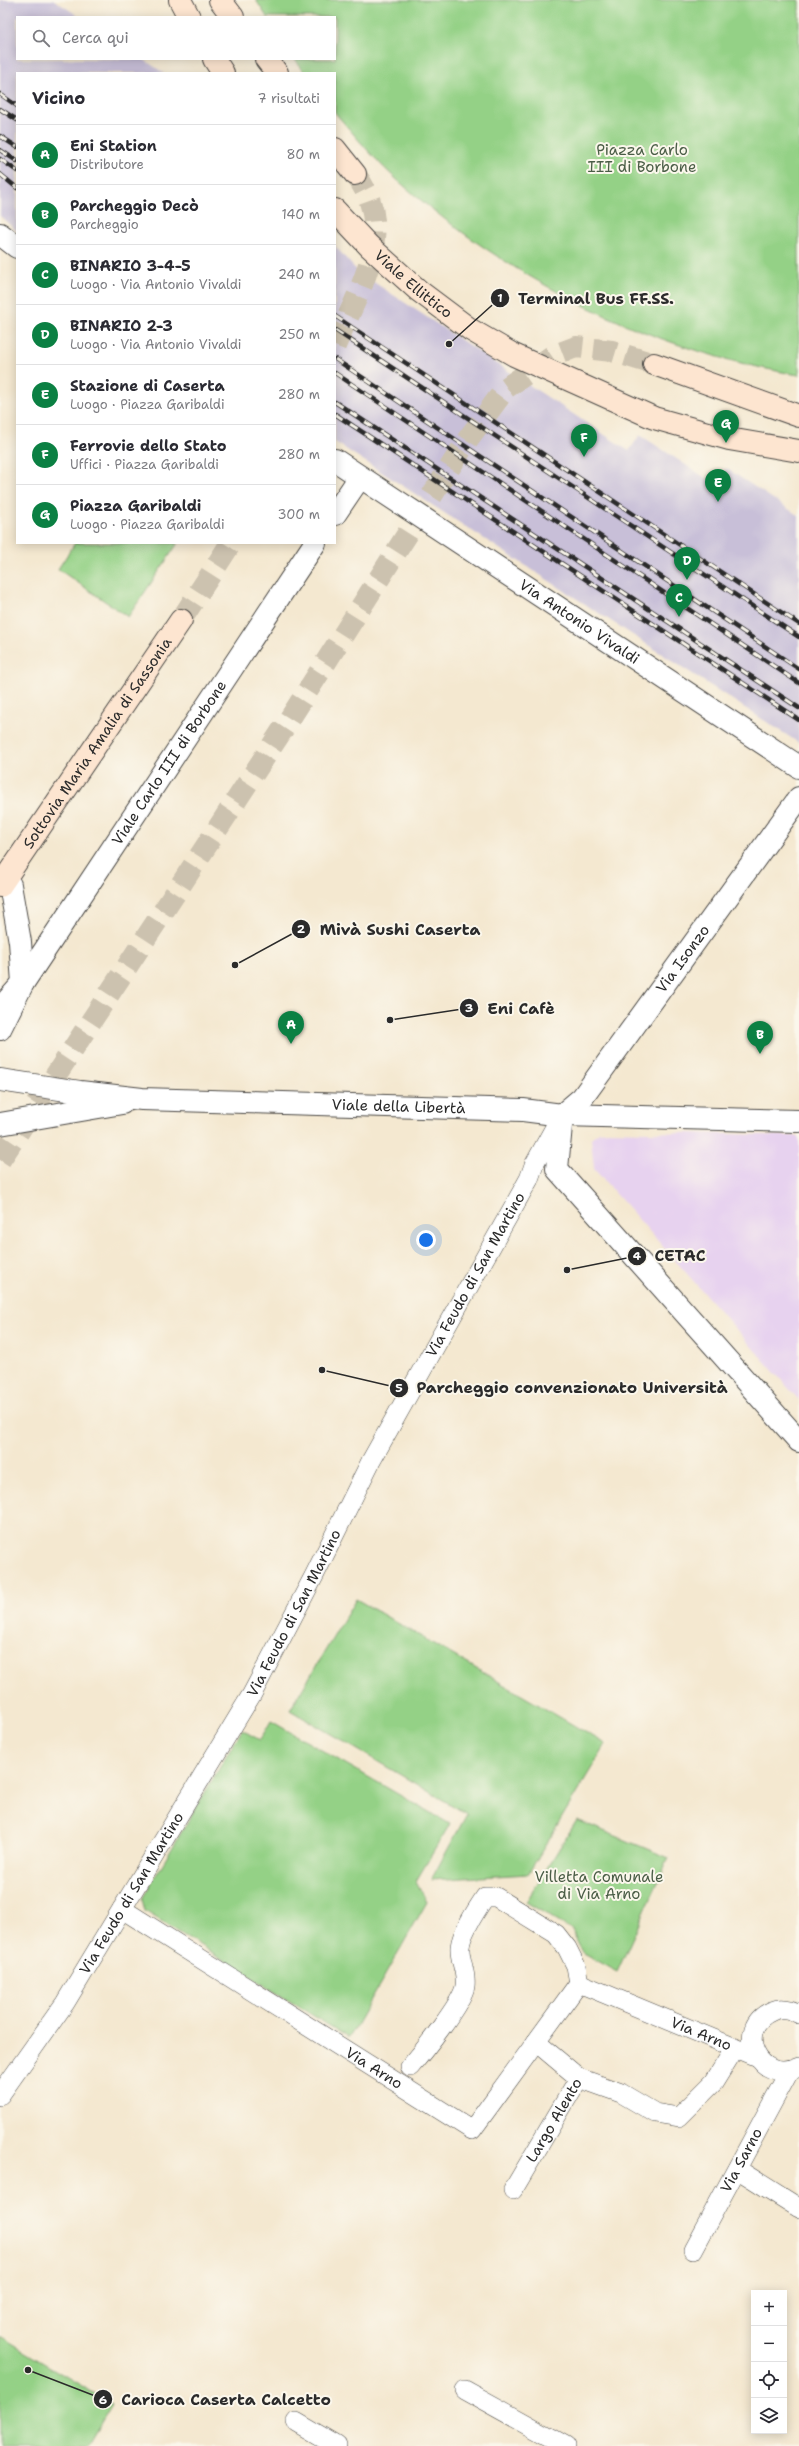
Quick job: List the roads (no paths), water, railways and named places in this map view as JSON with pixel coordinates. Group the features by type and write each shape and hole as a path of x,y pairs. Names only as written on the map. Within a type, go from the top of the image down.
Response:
{"main road":[{"path":"180,0 188,16"},
{"path":"220,0 232,16"},
{"path":"215,60 222,72"},
{"path":"267,60 276,72"},
{"path":"336,150 355,174"},
{"name":"Viale Ellittico","path":"336,211 369,246 419,291 471,330 500,347 607,398 654,418 729,439 799,451"},
{"path":"654,364 799,416"},
{"name":"Sottovia Maria Amalia di Sassonia","path":"2,883 181,620"}],"street":[{"path":"0,234 16,246"},
{"path":"0,244 16,247"},
{"name":"Via Antonio Vivaldi","path":"336,461 799,766"},
{"path":"336,513 360,477"},
{"name":"Viale Carlo III di Borbone","path":"0,1028 23,983 314,544"},
{"name":"Via Isonzo","path":"562,1115 582,1098 799,798"},
{"path":"2,883 10,885 16,918 23,983"},
{"name":"Viale Carlo III di Borbone","path":"0,1009 23,983"},
{"name":"Viale della Libertà","path":"0,1080 80,1092 142,1099 515,1110 562,1115 799,1121"},
{"path":"0,1124 142,1099"},
{"path":"562,1115 557,1169 799,1441"},
{"name":"Via Feudo di San Martino","path":"0,2095 65,2003 252,1694 314,1576 371,1461 525,1186 534,1165 562,1115"},
{"name":"Via Arno","path":"122,1909 472,2130 579,1983 576,1966 567,1948 556,1934 496,1897 485,1897 471,1920 460,1947 466,1972 465,1988 434,2038 410,2067"},
{"name":"Via Arno","path":"579,1983 757,2057 771,2069 794,2069"},
{"path":"757,2057 752,2038 759,2020 776,2010 786,2009 799,2014"},
{"name":"Largo Alento","path":"513,2190 579,2078 536,2042"},
{"path":"579,2078 621,2093 655,2113 679,2117 714,2082 735,2048"},
{"name":"Via Sarno","path":"693,2250 794,2069"},
{"path":"737,2170 799,2208"},
{"path":"465,2390 566,2446"},
{"path":"296,2422 337,2446"}],"tunnel":[{"path":"336,344 363,282 370,260 374,239 374,217 368,195 355,174"},
{"path":"0,1160 287,723 468,439 506,388 552,356 576,347 612,351 654,364"},
{"path":"181,620 230,544"}],"railway":[{"path":"0,94 16,105"},
{"path":"0,109 16,119"},
{"path":"0,136 16,146"},
{"path":"0,150 16,160"},
{"path":"0,159 16,170"},
{"path":"0,174 16,187"},
{"path":"336,317 799,624"},
{"path":"336,331 799,637"},
{"path":"336,360 799,669"},
{"path":"336,374 799,683"},
{"path":"336,403 799,708"},
{"path":"336,415 799,720"}],"place":[{"name":"Terminal Bus FF.SS.","path":"449,344"},
{"name":"Piazza Garibaldi","path":"726,443"},
{"name":"Ferrovie dello Stato","path":"584,457"},
{"name":"Stazione di Caserta","path":"718,502"},
{"name":"BINARIO 2-3","path":"687,580"},
{"name":"BINARIO 3-4-5","path":"679,617"},
{"name":"Mivà Sushi Caserta","path":"235,965"},
{"name":"Eni Cafè","path":"390,1020"},
{"name":"Eni Station","path":"291,1044"},
{"name":"Parcheggio Decò","path":"760,1054"},
{"name":"CETAC","path":"567,1270"},
{"name":"Parcheggio convenzionato Università","path":"322,1370"},
{"name":"Carioca Caserta Calcetto","path":"28,2370"}],"park label":[{"name":"Piazza Carlo III di Borbone","path":"642,158"},
{"name":"Villetta Comunale di Via Arno","path":"599,1886"}]}
